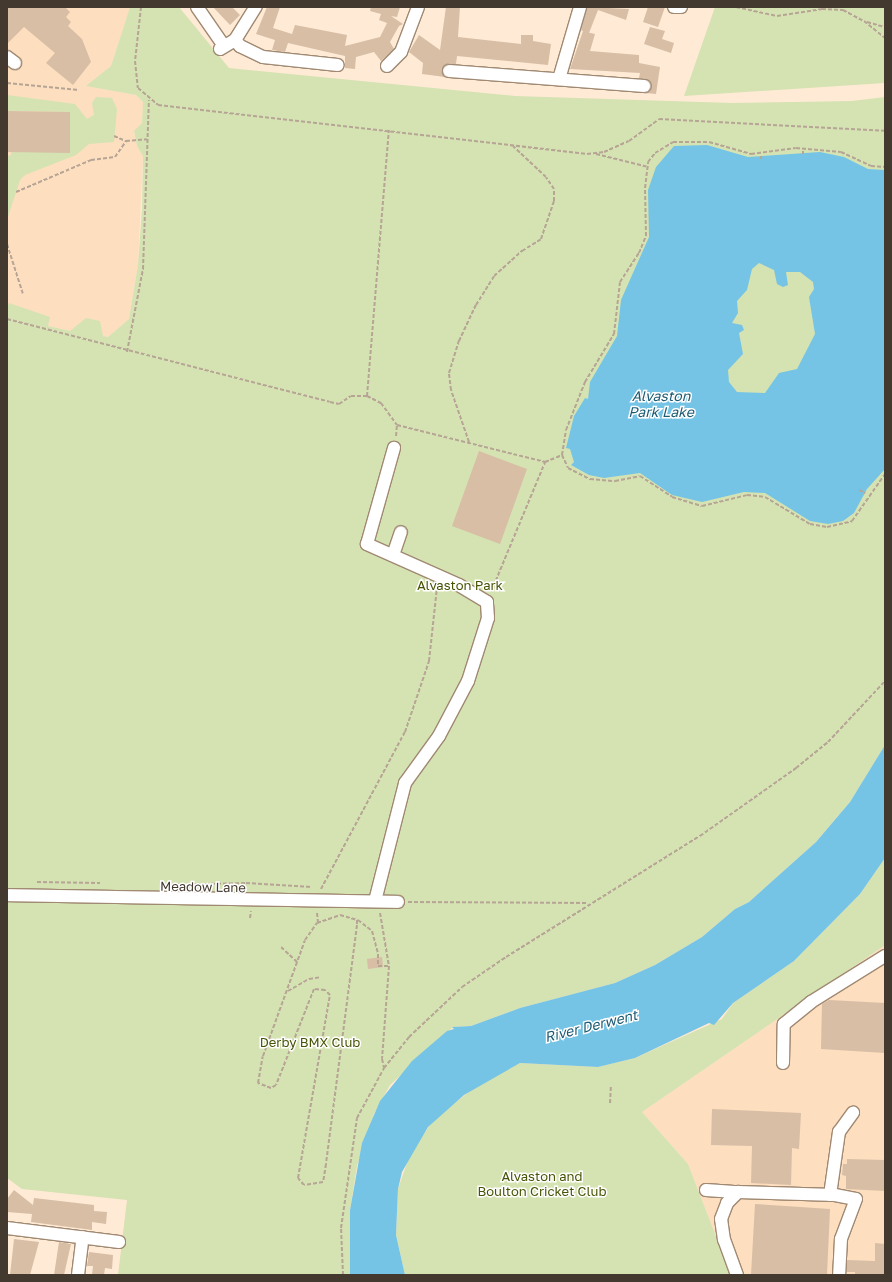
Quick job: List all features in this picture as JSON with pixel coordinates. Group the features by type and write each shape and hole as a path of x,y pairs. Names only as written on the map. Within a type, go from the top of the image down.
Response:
{"street":[{"path":"197,7 222,48 234,40 256,7"},
{"path":"387,66 401,52 418,7"},
{"path":"559,80 580,7"},
{"path":"234,40 245,49 270,59 338,65"},
{"path":"449,71 644,86"},
{"path":"375,901 405,783 439,736 468,682 488,618 487,602 440,576 368,544 394,448"},
{"path":"393,556 401,532"},
{"name":"Meadow Lane","path":"7,896 398,902"},
{"path":"783,1063 784,1024 811,1002 885,956"},
{"path":"830,1195 839,1132 854,1113"},
{"path":"706,1190 830,1195 856,1199 841,1238 839,1275"},
{"path":"737,1275 724,1240 721,1219 728,1203 738,1192"},
{"path":"7,1228 119,1242"},
{"path":"78,1275 83,1237"}],"path":[{"path":"141,7 135,61 138,88 149,100 166,106 595,154 648,167"},
{"path":"736,7 777,16 834,9 864,21 885,27"},
{"path":"864,21 885,38"},
{"path":"7,83 79,90"},
{"path":"127,352 143,269 147,226 147,139 149,100"},
{"path":"595,154 628,141 659,119 885,131"},
{"path":"367,396 389,130"},
{"path":"114,136 126,141 147,139"},
{"path":"16,192 87,162 115,157 126,141"},
{"path":"885,167 871,166 841,152 796,148 751,154 714,143 681,141 660,149 650,159 648,167 646,236 639,253 620,282 614,334 585,382 566,430 562,455 568,468 590,479 615,481 640,476 672,497 702,506 747,495 765,496 810,524 827,527 852,520 885,474"},
{"path":"469,443 451,390 449,373 459,341 476,305 494,276 522,251 541,239 554,201 554,189 546,177 512,145"},
{"path":"7,244 23,294"},
{"path":"7,320 127,352 339,404 351,396 367,396 381,403 397,425 545,462 562,455"},
{"path":"487,602 545,462"},
{"path":"859,490 865,493"},
{"path":"317,901 321,888 405,732 429,661 434,596 440,576"},
{"path":"343,1275 341,1228 357,1118 384,1068 423,1023 462,988 589,903 700,836 796,768 828,742 885,681"},
{"path":"29,882 102,883"},
{"path":"156,885 246,883 321,888"},
{"path":"375,901 384,926 389,966 382,1059 384,1068"},
{"path":"398,902 589,903"},
{"path":"357,920 323,1182 315,1186 304,1185 298,1178 330,995 320,988 314,990 281,1077 271,1088 264,1087 258,1083 263,1056 305,940 317,923 340,915 357,920 372,931 378,954 378,966 389,966"},
{"path":"281,947 297,962"},
{"path":"287,992 309,978 321,977"},
{"path":"610,1103 611,1086"}],"shaded area":[{"path":"7,7 130,7 111,66 87,86 136,95 143,102 142,123 134,132 137,146 143,155 138,265 129,319 108,337 63,330 7,315"},
{"path":"885,945 885,1275 731,1275 688,1164 642,1112"}],"green space":[{"name":"Alvaston Park","path":"130,7 179,7 229,68 515,96 732,103 852,101 885,97 885,745 850,802 816,842 749,902 735,909 702,937 655,965 615,983 520,1008 471,1026 453,1027 390,1085 374,1114 357,1166 350,1210 350,1275 118,1275 127,1200 22,1189 7,1178 7,308 9,303 50,317 48,326 70,331 86,318 100,321 103,336 108,337 129,319 138,265 142,209 143,156 137,146 134,131 142,123 143,102 136,95 86,86 111,66"},
{"path":"715,7 885,7 885,83 684,96"},
{"path":"7,95 75,104 87,119 94,115 92,103 96,97 112,98 117,109 114,142 89,144 76,155 25,175 20,180 7,220 7,156 11,155 11,152 70,152 70,112 7,111"},
{"name":"Alvaston and Boulton Cricket Club","path":"885,858 885,945 642,1112 688,1164 731,1275 405,1275 396,1235 398,1189 409,1157 433,1120 479,1084 520,1063 598,1067 635,1058 722,1019 733,1003 794,961 860,894"}],"water":[{"name":"Alvaston Park Lake","path":"707,145 748,157 820,152 844,157 868,169 885,170 885,469 867,489 854,513 843,521 828,524 810,521 765,493 744,492 702,502 672,495 640,473 604,478 589,475 571,465 574,462 570,449 566,448 574,416 585,398 588,399 590,382 617,336 621,300 649,237 648,190 656,167 674,146","holes":["759,263 774,270 777,284 783,287 788,285 786,272 800,272 813,282 814,289 809,297 815,334 797,369 779,373 765,393 737,392 729,382 728,370 743,354 739,333 744,330 742,325 732,323 738,313 737,301 747,290 752,269"]},
{"name":"River Derwent","path":"885,745 885,858 860,894 794,961 733,1003 714,1025 709,1023 635,1058 598,1067 520,1063 464,1095 428,1127 402,1172 398,1189 396,1235 405,1275 350,1275 350,1210 362,1143 380,1101 412,1061 447,1031 454,1029 452,1027 471,1026 520,1008 615,983 655,965 702,937 735,909 749,902 816,842 850,802"}],"building":[{"path":"7,7 65,7 70,12 66,17 71,22 68,26 82,39 91,62 73,85 46,63 55,53 24,27 7,44"},
{"path":"213,7 232,7 240,15 230,25"},
{"path":"267,7 280,7 273,28 292,34 295,25 347,35 345,46 380,37 387,23 379,20 381,14 370,11 371,7 400,7 397,17 391,16 403,24 399,26 390,42 394,49 381,61 374,52 356,57 355,69 345,68 345,56 288,43 285,52 272,50 275,40 256,34"},
{"path":"446,7 460,7 458,37 521,44 521,35 533,35 533,41 551,44 548,65 457,56 456,64 443,67 445,77 422,74 423,63 409,52 419,35 440,50"},
{"path":"587,7 629,9 626,20 598,10 589,33 595,34 590,51 639,55 639,63 660,67 656,94 646,93 650,90 651,83 639,78 640,73 570,69 583,31 581,30"},
{"path":"648,7 665,7 658,27 643,22"},
{"path":"650,27 665,31 662,39 674,43 671,53 644,44"},
{"path":"7,111 70,112 70,153 7,152"},
{"path":"479,451 527,469 500,544 452,526"},
{"path":"382,957 383,967 368,969 367,959"},
{"path":"829,1000 885,1003 885,1053 821,1049 822,1004"},
{"path":"712,1109 801,1113 799,1149 792,1148 791,1185 751,1183 752,1146 711,1145"},
{"path":"847,1159 885,1160 885,1191 846,1189 846,1176 842,1175 843,1164 847,1164"},
{"path":"14,1190 33,1205 34,1198 94,1205 94,1211 107,1212 106,1224 92,1222 92,1230 31,1222 32,1214 7,1212 7,1199"},
{"path":"755,1204 830,1209 827,1275 751,1275"},
{"path":"14,1239 39,1242 30,1275 10,1275"},
{"path":"59,1242 71,1244 64,1275 54,1275"},
{"path":"875,1243 885,1244 885,1275 855,1275 855,1272 847,1272 847,1260 875,1261"},
{"path":"89,1252 113,1255 112,1269 105,1268 104,1275 92,1275 93,1266 87,1266"}],"park label":[{"name":"Derby BMX Club","path":"310,1042"}]}
